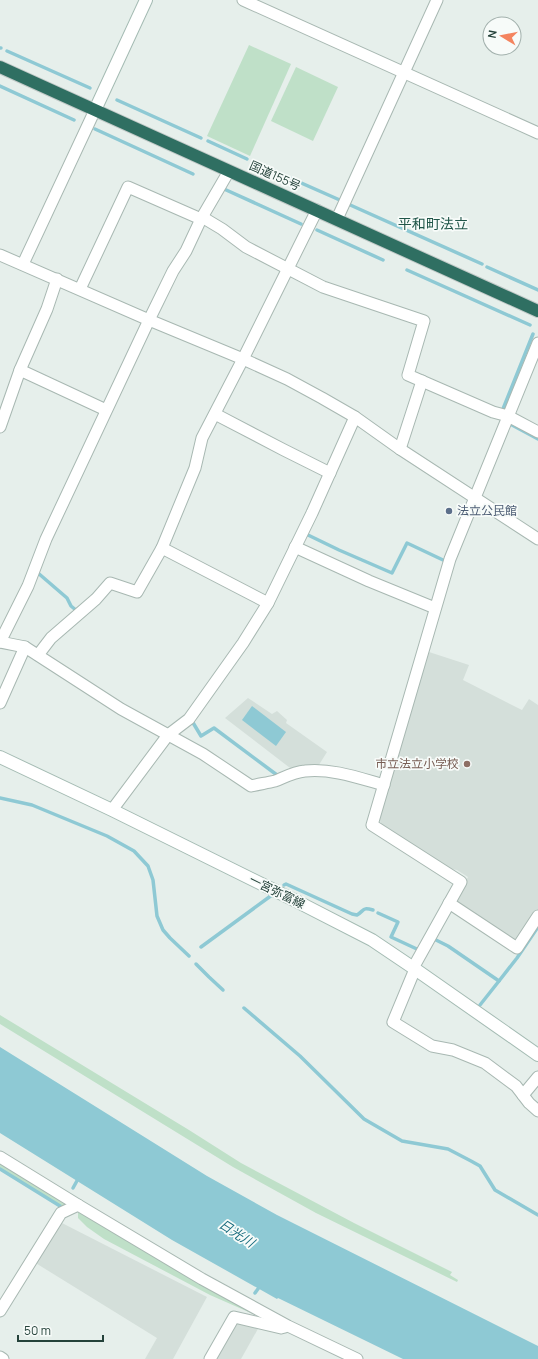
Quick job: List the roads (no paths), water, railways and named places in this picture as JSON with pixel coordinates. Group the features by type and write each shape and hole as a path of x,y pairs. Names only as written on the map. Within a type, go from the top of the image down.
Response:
{"highway":[{"name":"国道155号","path":"0,67 538,311"}],"main road":[{"path":"95,110 146,0"},
{"name":"一宮弥富線","path":"0,757 112,810 372,940 538,1055"}],"street":[{"path":"243,0 538,133"},
{"path":"337,220 436,0"},
{"path":"23,264 95,110"},
{"path":"229,171 202,218 186,251 173,271 149,320 46,539 28,586 4,625 0,642 25,647 121,709 203,754 251,786 274,781 290,774 304,771 355,776 384,785"},
{"path":"80,289 128,187 202,218 222,229 246,247 323,287 424,321 408,375 493,412 508,416 538,432"},
{"path":"38,655 51,638 96,599 110,583 137,592 162,548 195,468 202,438 243,359 316,210"},
{"path":"0,255 287,379 355,418 538,539"},
{"path":"0,427 20,370 47,309 57,279"},
{"path":"538,344 450,559 372,825 461,882 414,968 393,1022 432,1046 453,1050 485,1063 516,1086 538,1111"},
{"path":"20,370 106,410"},
{"path":"400,449 422,381"},
{"path":"215,414 330,473"},
{"path":"112,810 168,735 189,719 243,643 268,603 355,418"},
{"path":"295,547 369,581 436,608"},
{"path":"162,548 268,603"},
{"path":"0,703 25,647"},
{"path":"449,903 517,948 538,916"},
{"path":"523,1095 538,1078"},
{"path":"0,1157 202,1279 288,1326 357,1359"},
{"path":"0,1311 61,1214 78,1205"},
{"path":"210,1359 234,1317 281,1328 288,1326"}],"water":[{"path":"252,706 286,732 276,746 242,720"},
{"name":"日光川","path":"0,1047 207,1176 277,1215 538,1346 538,1359 403,1359 278,1298 277,1299 172,1240 0,1133"}],"waterway":[{"path":"7,51 90,88"},
{"path":"0,86 74,120"},
{"path":"117,100 201,138"},
{"path":"95,129 193,174"},
{"path":"208,141 247,159"},
{"path":"254,162 342,201"},
{"path":"224,189 301,224"},
{"path":"348,204 482,264"},
{"path":"317,230 383,260"},
{"path":"487,267 538,290"},
{"path":"407,270 530,325"},
{"path":"503,409 533,334"},
{"path":"512,425 538,439"},
{"path":"308,535 392,573 407,543 443,560"},
{"path":"38,573 67,598 71,606 77,611"},
{"path":"192,721 201,736 214,728 277,775"},
{"path":"0,798 32,805 107,836 134,851 148,866 153,880 157,916 163,930 189,956"},
{"path":"284,885 286,884 352,914 357,915 365,909 373,910"},
{"path":"201,947 272,895"},
{"path":"378,913 398,922 391,937 419,950 420,948"},
{"path":"434,939 448,946 499,981 538,927"},
{"path":"196,964 223,990"},
{"path":"480,1005 499,981"},
{"path":"244,1008 300,1056 364,1119 402,1141 448,1149 471,1161 480,1166 495,1190 538,1215"},
{"path":"0,1169 60,1206"},
{"path":"73,1188 78,1179"},
{"path":"255,1293 260,1286"}],"place":[{"name":"法立公民館","path":"449,511"},
{"name":"市立法立小学校","path":"467,764"}],"district":[{"name":"平和町法立","path":"433,224"}]}
